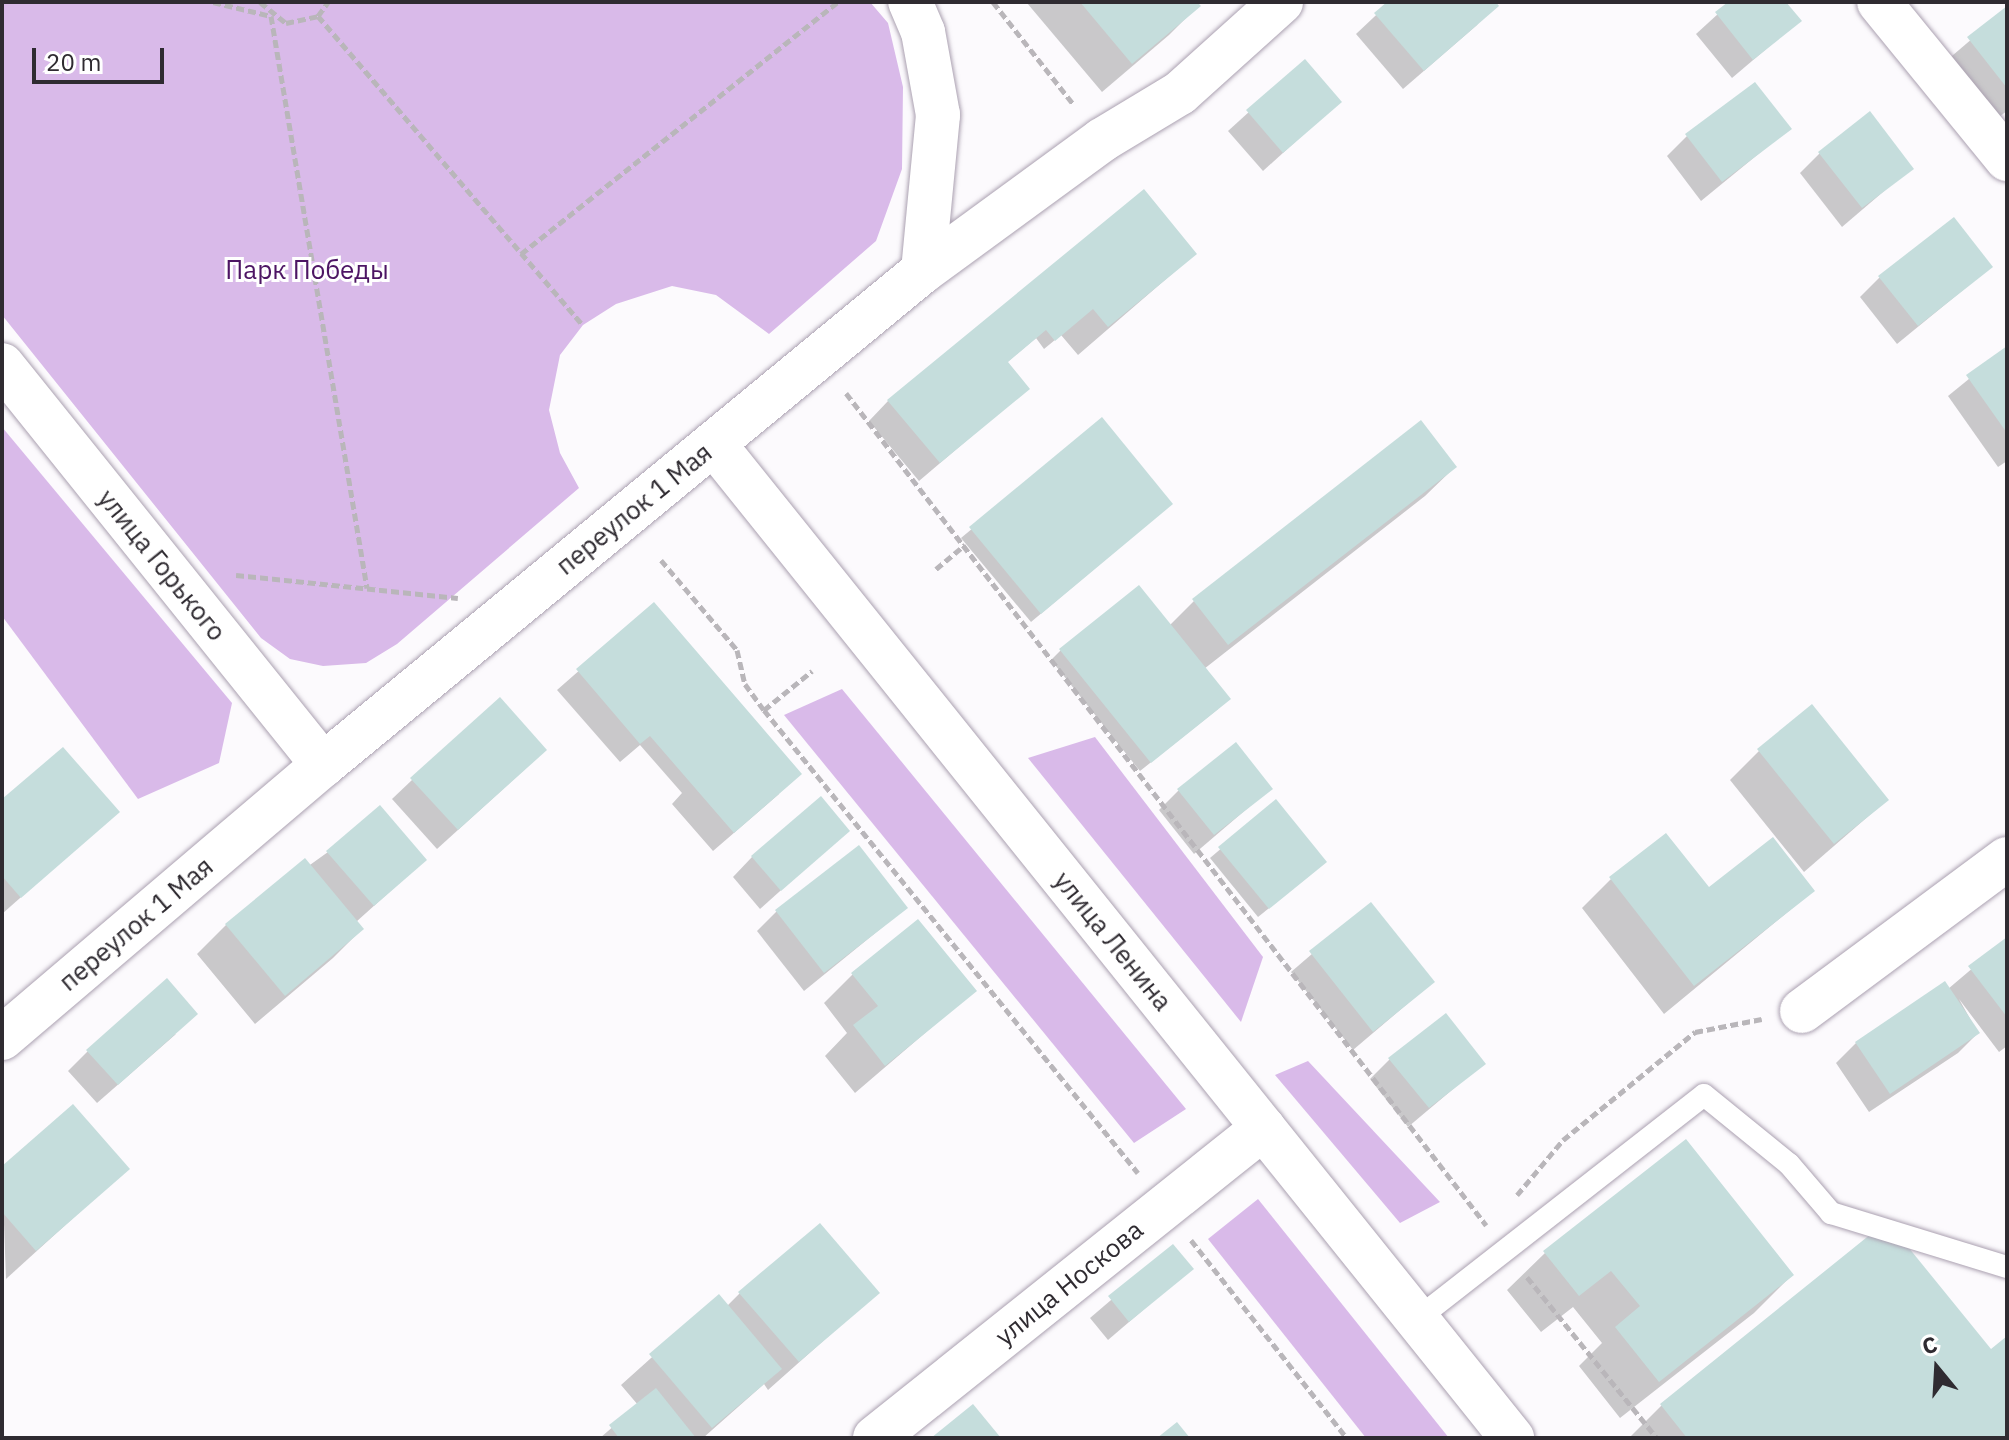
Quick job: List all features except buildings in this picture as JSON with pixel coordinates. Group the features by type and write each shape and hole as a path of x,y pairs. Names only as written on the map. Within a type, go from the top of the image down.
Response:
{"main road":[{"path":"910,2 923,32 938,115 923,271"},
{"name":"переулок 1 Мая","path":"2,1038 323,765 923,271 1102,140 1180,93 1281,2"},
{"path":"1879,2 2007,159"},
{"name":"улица Горького","path":"2,365 323,765"},
{"name":"улица Ленина","path":"714,444 1512,1438"},
{"path":"1802,1011 2007,859"},
{"name":"улица Носкова","path":"875,1438 1263,1128"}],"lane":[{"path":"1416,1320 1704,1095 1789,1164 1831,1213 2007,1267"}],"path":[{"path":"213,2 303,23 318,16 328,2"},
{"path":"260,2 271,16 367,588"},
{"path":"521,254 838,2"},
{"path":"993,2 1102,140"},
{"path":"318,16 583,325"},
{"path":"844,391 1489,1230 1498,1218"},
{"path":"936,569 965,545"},
{"path":"661,560 737,650 745,684 764,710 1165,1206 1347,1438"},
{"path":"236,575 462,598"},
{"path":"764,710 812,671"},
{"path":"1507,1207 1563,1140 1695,1032 1802,1011"},
{"path":"1506,1251 1657,1438"}],"green space":[{"name":"Парк Победы","path":"2,2 870,2 888,23 903,87 902,169 876,241 769,334 716,295 672,286 616,304 583,325 560,355 549,410 560,453 579,488 397,644 366,663 323,666 290,659 261,638 2,315"},
{"path":"2,427 232,703 219,763 138,799 2,616"},
{"path":"842,689 1186,1109 1134,1143 784,715"},
{"path":"1095,737 1263,957 1241,1022 1028,758"},
{"path":"1308,1061 1440,1202 1400,1223 1275,1075"},
{"path":"1258,1199 1449,1438 1366,1438 1208,1239"}]}
